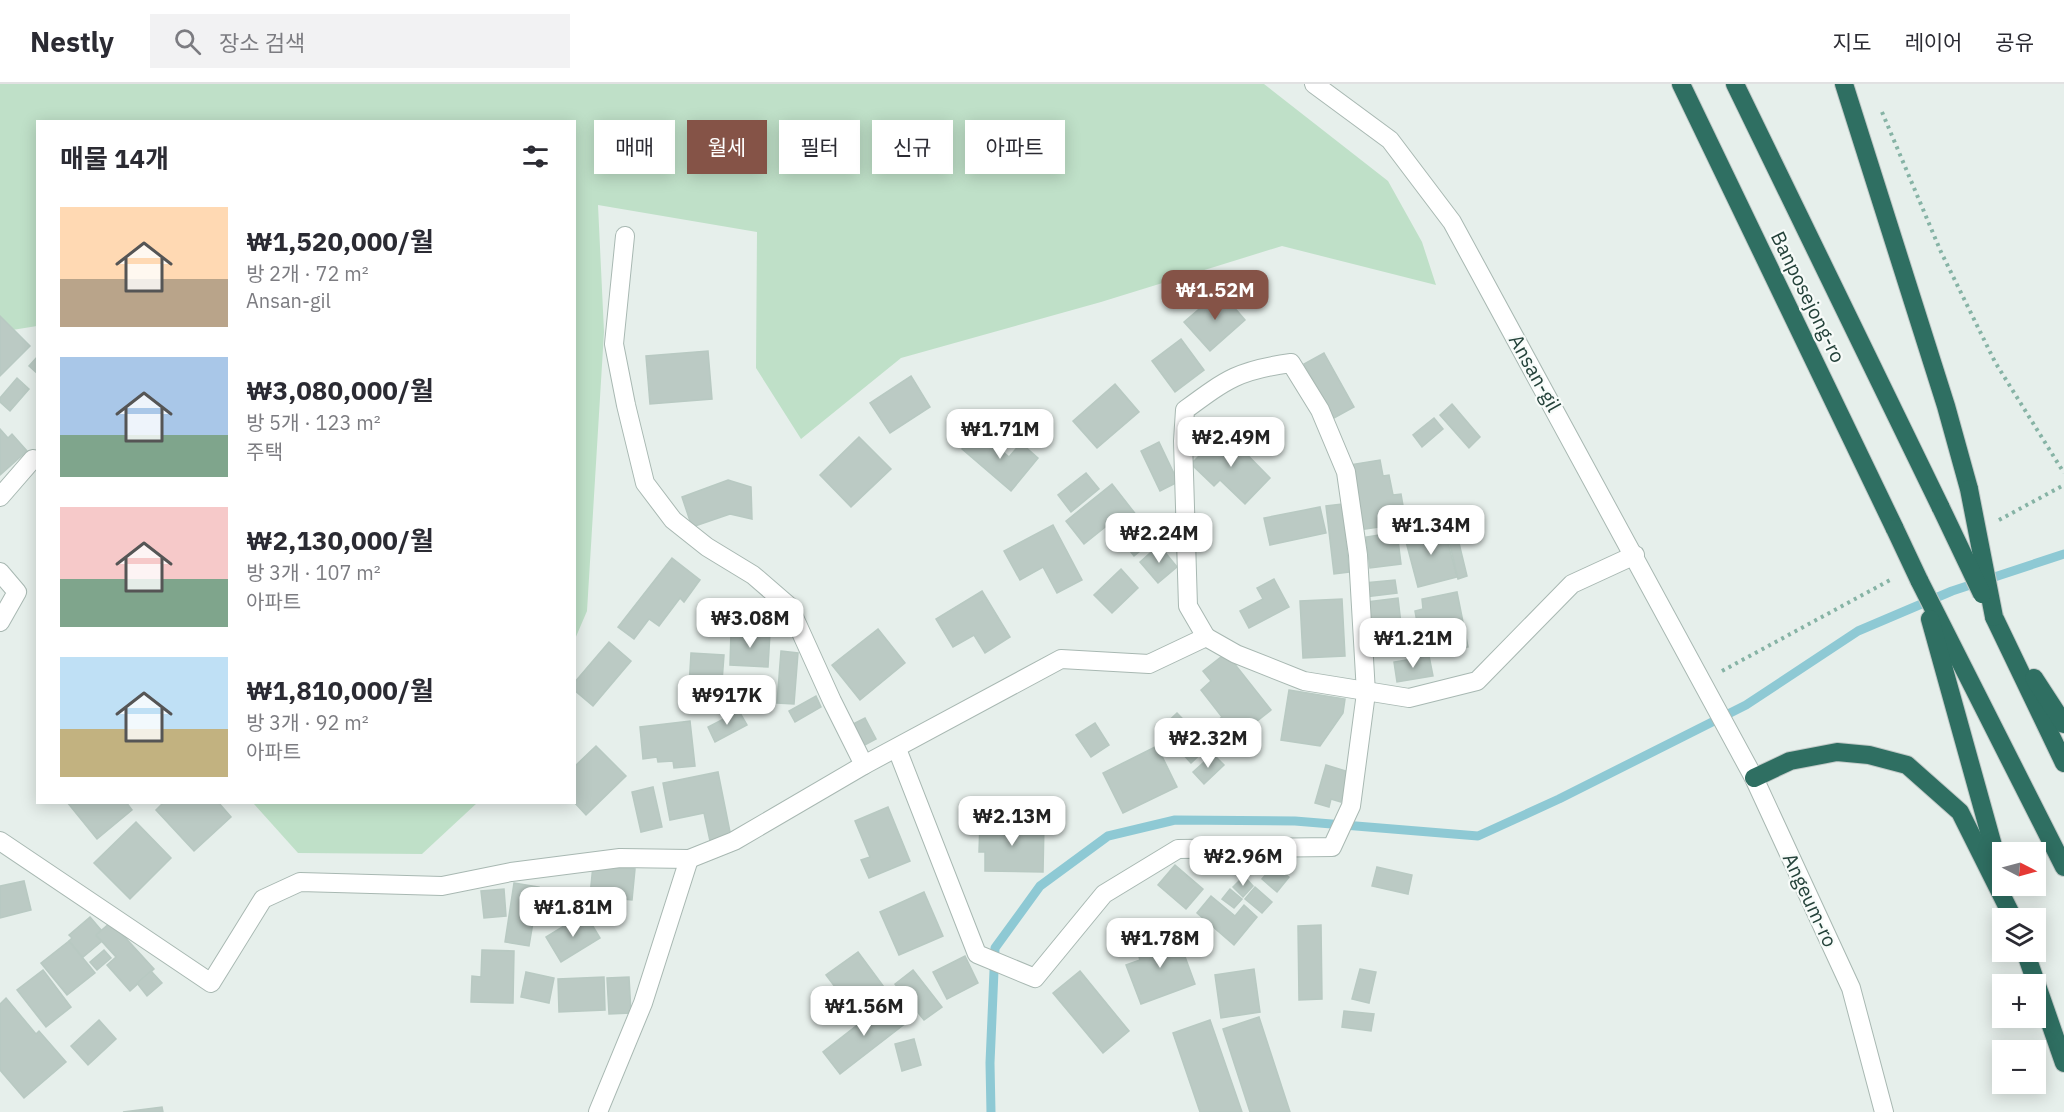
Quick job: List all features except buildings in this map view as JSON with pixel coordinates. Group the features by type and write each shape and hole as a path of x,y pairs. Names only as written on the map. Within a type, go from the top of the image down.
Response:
{"highway":[{"name":"Banposejong-ro","path":"1681,84 1919,580 1943,642"},
{"name":"Banposejong-ro","path":"1735,84 1994,617"},
{"path":"1844,84 1943,395 1969,489 1994,617 2064,763"},
{"path":"1994,617 2064,724"},
{"path":"1943,642 2064,867"},
{"path":"1943,642 1993,842"},
{"path":"1754,778 1790,761 1837,752 1869,755 1907,765 1960,812 2009,908"},
{"path":"2029,962 2064,1063"}],"street":[{"name":"Ansan-gil","path":"1314,84 1390,140 1452,222 1707,690"},
{"path":"625,236 614,344 645,483 673,520 707,547 753,575 789,606 864,765"},
{"path":"897,749 978,954 1035,978 1104,894 1178,849 1332,847 1351,806 1366,693 1358,555 1346,472 1320,410 1291,363 1252,369 1222,382 1185,410 1183,441 1188,606 1206,637 1236,654 1304,681 1366,693 1409,698 1477,681 1572,584 1635,555"},
{"path":"0,497 33,459"},
{"path":"0,572 17,592 0,622"},
{"path":"4,850 211,983 263,899 300,882 442,886 512,873 620,858 689,859 734,841 864,765 1061,659 1149,664 1206,637"},
{"name":"Angeum-ro","path":"1707,690 1754,778 1851,988 1884,1112"},
{"path":"598,1112 643,1003 689,859"}],"path":[{"path":"1879,105 1941,252 1995,362 2064,473"},
{"path":"1992,524 2064,485"},
{"path":"1707,690 1899,575"}],"green space":[{"path":"0,84 1264,84 1388,181 1422,242 1436,285 1282,246 1101,302 901,358 801,439 756,368 757,232 598,205 604,332 587,611 576,637 576,120 36,120 36,326 0,332"},
{"path":"254,804 476,804 422,854 298,853"}],"waterway":[{"path":"991,1112 990,1063 995,948 1040,886 1108,836 1175,820 1295,821 1478,836 1559,799 1746,705 1858,631 1952,591 2064,554"}]}
